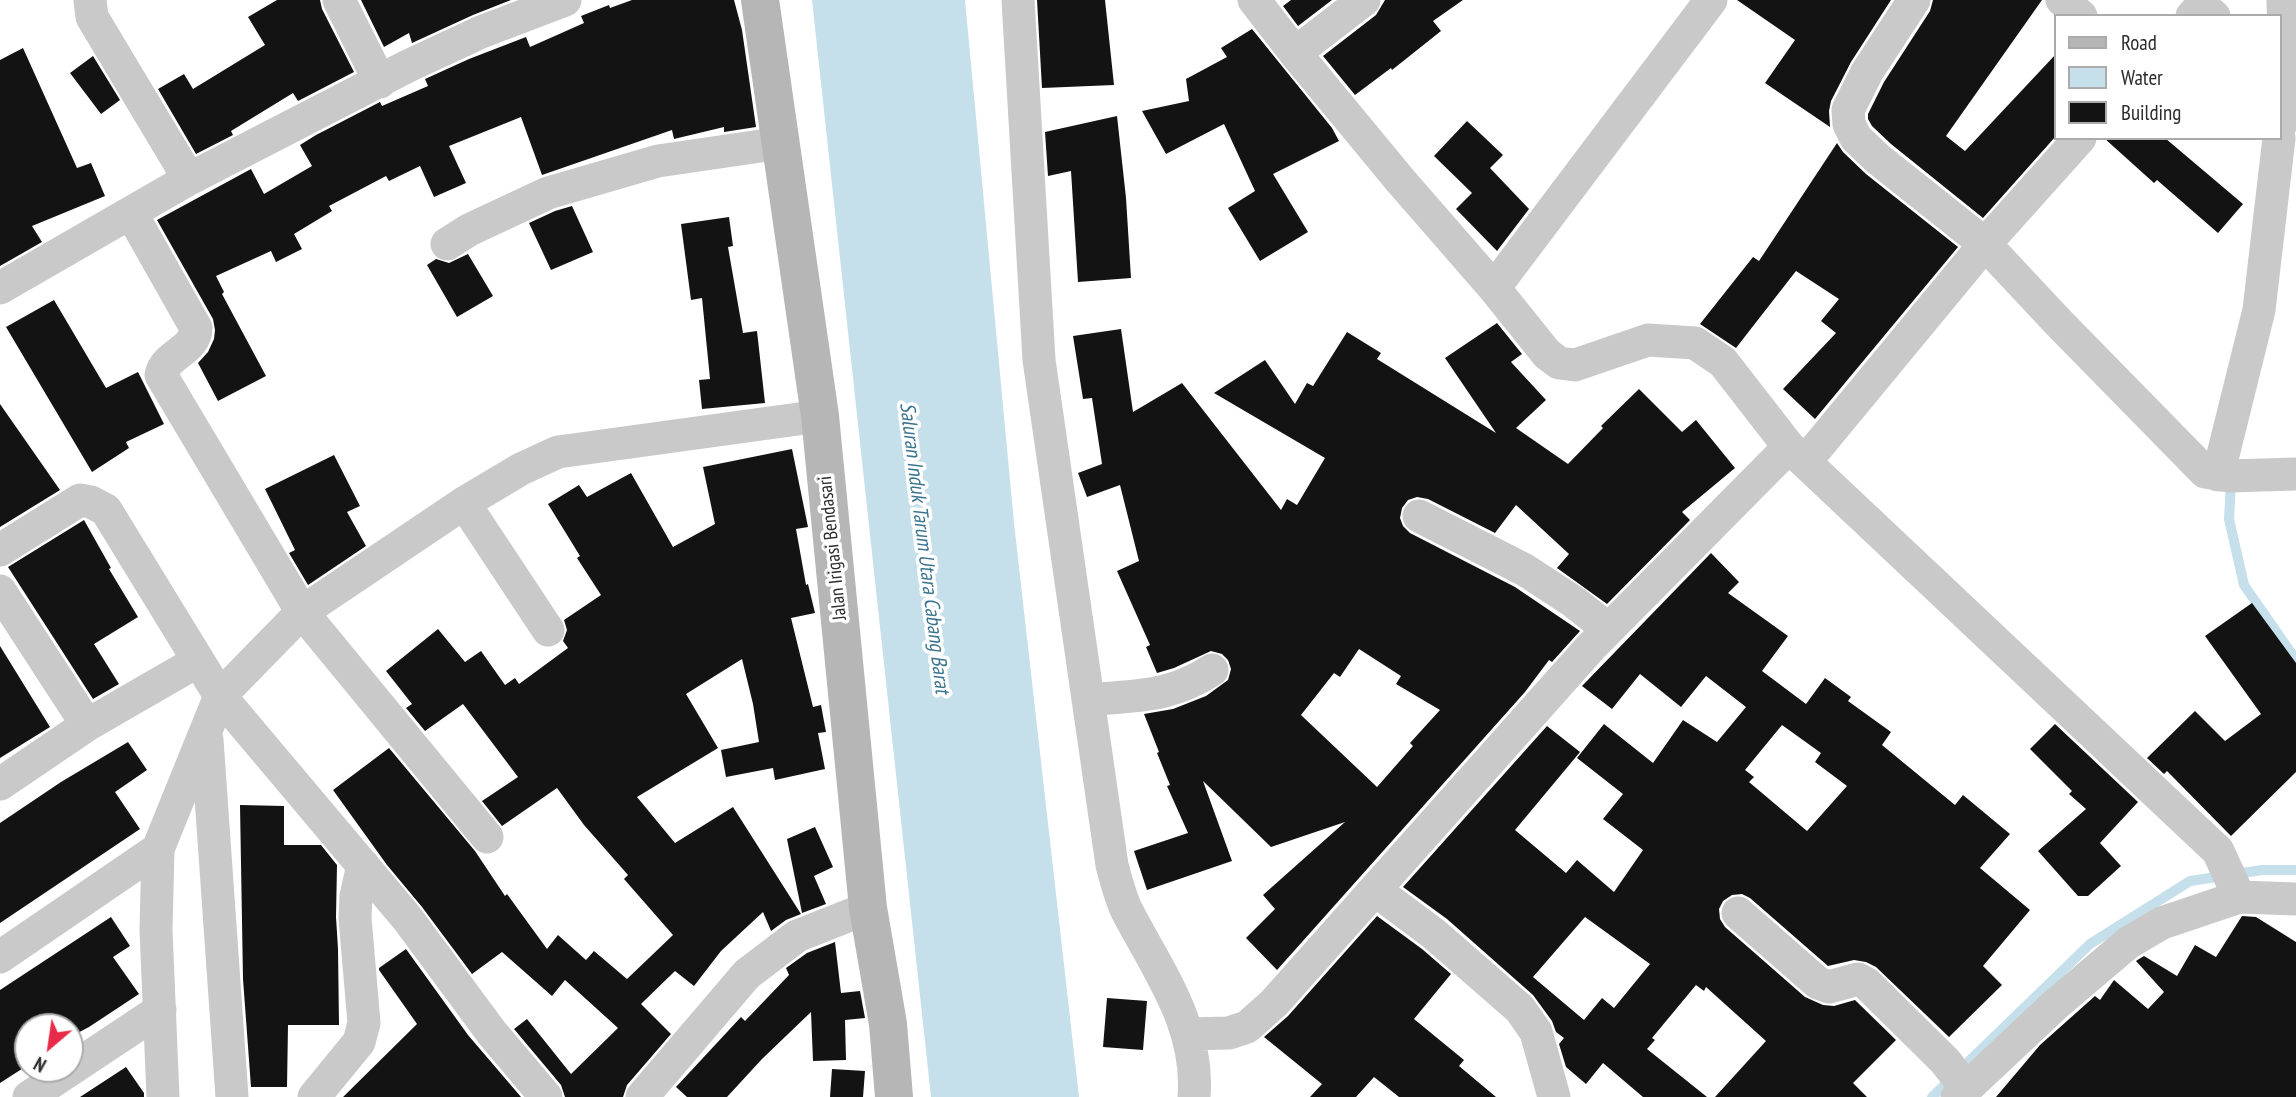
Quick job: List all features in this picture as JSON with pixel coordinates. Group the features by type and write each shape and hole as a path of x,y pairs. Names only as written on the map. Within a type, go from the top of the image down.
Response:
{"street":[{"path":"90,0 92,17 189,179"},
{"path":"339,0 380,82"},
{"path":"0,288 189,179 408,66 481,32 565,0"},
{"name":"Jalan Irigasi Bendasari","path":"760,0 820,416 868,908 888,1024 894,1097"},
{"path":"1018,0 1039,360 1112,864 1125,908 1166,980 1188,1034 1196,1074 1194,1097"},
{"path":"1254,0 1400,180 1494,288 1547,354 1559,363 1574,365 1648,340 1695,343 1723,362 1797,454 2218,851 2237,892"},
{"path":"1295,53 1364,0"},
{"path":"1914,0 1867,72 1848,110 1849,124 1856,138 1878,159 1985,244 2058,323 2205,472 2227,476 2296,474"},
{"path":"2062,0 2079,14"},
{"path":"2283,0 2283,79"},
{"path":"1494,288 1707,1"},
{"path":"1188,1034 1229,1033 1247,1027 1274,1003 1608,629 1797,454 2078,140"},
{"path":"2227,476 2259,310 2279,140"},
{"path":"447,244 469,230 548,193 658,161 781,143"},
{"path":"131,213 196,328 193,341 165,365 161,375 302,612 486,837"},
{"path":"163,1097 156,930 158,849 220,696 302,612 464,503 521,469 558,452 820,416"},
{"path":"0,550 79,500 106,510 220,696 433,951 492,1033 546,1097"},
{"path":"464,503 548,630"},
{"path":"1419,516 1537,578 1608,629"},
{"path":"0,591 87,725"},
{"path":"0,784 87,725 198,661"},
{"path":"1088,700 1172,690 1191,683 1212,670"},
{"path":"206,731 232,1097"},
{"path":"0,957 158,849"},
{"path":"314,1097 359,1042 364,1023 355,918 356,896 363,865"},
{"path":"1375,890 1434,934 1520,1009 1536,1032 1554,1097"},
{"path":"1738,913 1818,983 1829,987 1858,979 1867,984 1957,1081 2055,1005 2128,943 2162,923 2237,892 2296,899"},
{"path":"642,1097 747,974 797,936 868,908"},
{"path":"29,1097 160,1010"}],"water":[{"name":"Saluran Induk Tarum Utara Cabang Barat","path":"812,0 965,0 1014,523 1079,1097 931,1097"}],"building":[{"path":"277,0 320,0 354,72 298,101 293,93 231,131 233,135 196,154 158,89 184,74 193,89 265,45 248,17"},
{"path":"361,0 511,0 412,43 409,33 384,47"},
{"path":"632,0 734,0 742,30 756,127 724,132 724,127 674,139 672,130 542,175 521,117 449,146 466,183 434,197 420,166 389,181 386,176 329,206 332,211 294,234 302,249 276,262 271,251 216,276 224,292 222,294 266,376 218,401 198,363 208,352 214,339 213,319 157,220 251,169 264,194 312,166 300,145 316,135 380,102 382,106 428,86 425,79 469,59 526,37 530,47 584,23 581,16 609,5 610,8"},
{"path":"1037,0 1105,0 1114,85 1042,88"},
{"path":"1291,0 1332,0 1298,26 1283,6"},
{"path":"1385,0 1463,0 1433,21 1441,31 1355,95 1323,56 1376,15"},
{"path":"1737,0 1891,0 1851,62 1831,101 1830,127 1765,83 1795,40"},
{"path":"1933,0 2042,0 1946,136 1965,151 2054,56 2054,138 1983,218 1891,144 1868,119 1884,82 1930,11"},
{"path":"1252,29 1332,128 1339,141 1273,174 1308,232 1260,261 1228,208 1255,191 1224,124 1166,154 1142,111 1189,101 1186,79 1227,57 1221,48"},
{"path":"23,48 77,168 91,163 105,196 32,226 42,242 0,266 0,60"},
{"path":"93,56 120,100 101,114 70,73"},
{"path":"1117,116 1131,278 1078,282 1071,171 1048,176 1045,132"},
{"path":"1467,121 1503,155 1490,168 1529,209 1497,251 1456,209 1472,193 1434,156"},
{"path":"2106,140 2167,140 2243,204 2218,233 2157,180 2154,183"},
{"path":"1837,143 1866,174 1958,247 1815,419 1783,389 1836,333 1821,321 1839,299 1796,271 1736,348 1700,324 1753,257 1759,261"},
{"path":"572,206 593,252 551,270 529,223"},
{"path":"729,217 733,246 728,247 743,333 757,331 765,403 702,409 699,380 710,379 702,298 691,300 681,224"},
{"path":"468,254 493,296 457,317 427,265 436,259 449,263"},
{"path":"54,300 106,388 138,372 164,424 126,442 129,448 92,472 6,327"},
{"path":"1497,323 1522,354 1511,362 1546,400 1516,428 1568,464 1603,428 1601,426 1639,389 1682,432 1696,420 1735,468 1682,512 1690,520 1607,604 1557,568 1569,554 1516,505 1495,533 1428,499 1417,497 1408,500 1402,508 1400,518 1410,533 1515,587 1580,631 1552,662 1549,660 1525,692 1277,970 1246,938 1275,909 1263,895 1345,822 1271,847 1203,781 1232,861 1147,890 1134,851 1188,833 1167,786 1170,785 1144,714 1173,709 1206,696 1228,680 1231,669 1222,654 1211,651 1157,673 1146,647 1150,645 1117,571 1139,561 1120,485 1087,497 1078,473 1102,464 1092,398 1083,399 1073,336 1121,329 1133,412 1182,383 1281,510 1287,499 1297,505 1325,458 1214,393 1265,360 1295,404 1307,383 1313,386 1347,332 1381,353 1377,359 1496,433 1445,358","holes":["1359,649 1401,676 1396,684 1440,710 1410,743 1413,746 1377,787 1301,715 1334,673 1340,677"]},
{"path":"0,404 60,490 0,527"},
{"path":"792,449 808,527 796,529 806,585 808,584 815,613 791,618 813,707 821,705 826,732 818,733 825,769 775,780 773,768 726,777 721,750 759,742 742,659 686,694 718,748 637,797 675,843 733,807 801,914 786,920 771,931 763,912 721,951 694,986 675,971 641,1004 671,1034 627,1085 623,1097 565,1097 561,1085 514,1029 527,1019 571,1074 618,1028 565,980 552,996 502,952 472,974 387,865 333,790 389,748 475,851 505,896 507,894 547,949 558,935 586,960 594,951 627,979 673,935 624,879 628,875 584,825 557,788 502,826 482,801 518,777 463,704 425,731 406,708 412,704 386,671 438,629 465,662 481,651 505,685 515,678 519,684 568,648 563,641 567,630 564,620 601,595 577,558 580,556 548,504 579,485 587,497 631,473 673,547 715,524 703,467"},
{"path":"334,455 360,506 347,512 366,546 308,585 289,553 295,550 265,489"},
{"path":"84,520 138,617 94,644 119,684 93,699 8,567"},
{"path":"1711,553 1739,582 1728,593 1788,636 1762,671 1806,704 1825,678 1851,697 1848,701 1891,732 1882,745 1955,805 1963,795 2010,834 1980,868 2030,910 1983,966 2002,985 1949,1037 1876,967 1854,960 1828,966 1750,898 1742,894 1732,895 1723,901 1719,909 1720,919 1725,927 1805,997 1823,1005 1834,1006 1855,1000 1896,1040 1853,1083 1867,1097 1715,1097 1766,1041 1706,987 1704,991 1696,985 1652,1038 1655,1040 1647,1049 1707,1097 1643,1097 1603,1063 1586,1084 1566,1067 1559,1044 1564,1038 1556,1032 1552,1021 1533,995 1447,919 1403,887 1547,726 1580,752 1515,830 1566,873 1577,860 1614,892 1643,850 1603,819 1623,794 1577,758 1604,724 1653,763 1683,720 1717,742 1746,707 1706,676 1681,707 1640,674 1612,709 1582,686","holes":["1782,725 1821,753 1815,762 1847,786 1807,831 1749,782 1754,777 1745,770","1585,917 1650,964 1614,1008 1602,998 1584,1020 1533,977"]},
{"path":"2252,603 2296,663 2296,772 2231,836 2167,771 2164,774 2147,758 2195,711 2225,741 2261,714 2205,636"},
{"path":"0,646 50,727 0,758"},
{"path":"2055,724 2138,802 2100,843 2121,866 2088,896 2078,896 2038,851 2086,809 2069,794 2072,791 2030,749"},
{"path":"128,742 147,770 115,792 140,829 0,923 0,823"},
{"path":"240,805 284,806 284,845 321,845 337,865 339,1025 288,1025 287,1087 251,1087 243,979"},
{"path":"815,827 833,867 814,876 826,904 802,913 787,839"},
{"path":"1377,916 1451,974 1414,1019 1464,1060 1459,1066 1496,1097 1399,1097 1374,1077 1356,1097 1310,1097 1322,1084 1264,1037 1288,1016"},
{"path":"2242,916 2256,917 2296,942 2296,1097 1996,1097 2040,1045 2095,996 2100,1000 2114,980 2148,1009 2164,992 2136,961 2144,956 2177,976 2195,945 2216,957"},
{"path":"111,917 130,946 113,957 139,994 84,1030 84,1013 14,1013 14,1074 0,1083 0,990"},
{"path":"835,942 841,993 860,991 865,1018 845,1020 846,1060 813,1061 811,1012 727,1097 687,1097 676,1087 741,1017 745,1021 789,975 786,968 807,953"},
{"path":"406,949 468,1035 521,1097 343,1097 417,1024 379,970"},
{"path":"1107,998 1147,1001 1143,1050 1103,1047"},
{"path":"126,1067 144,1097 80,1097"},
{"path":"832,1069 865,1071 863,1097 830,1097"}],"waterway":[{"path":"2231,483 2229,519 2244,585 2296,660"},
{"path":"1932,1097 2090,944 2190,881 2262,870 2296,870"}]}
